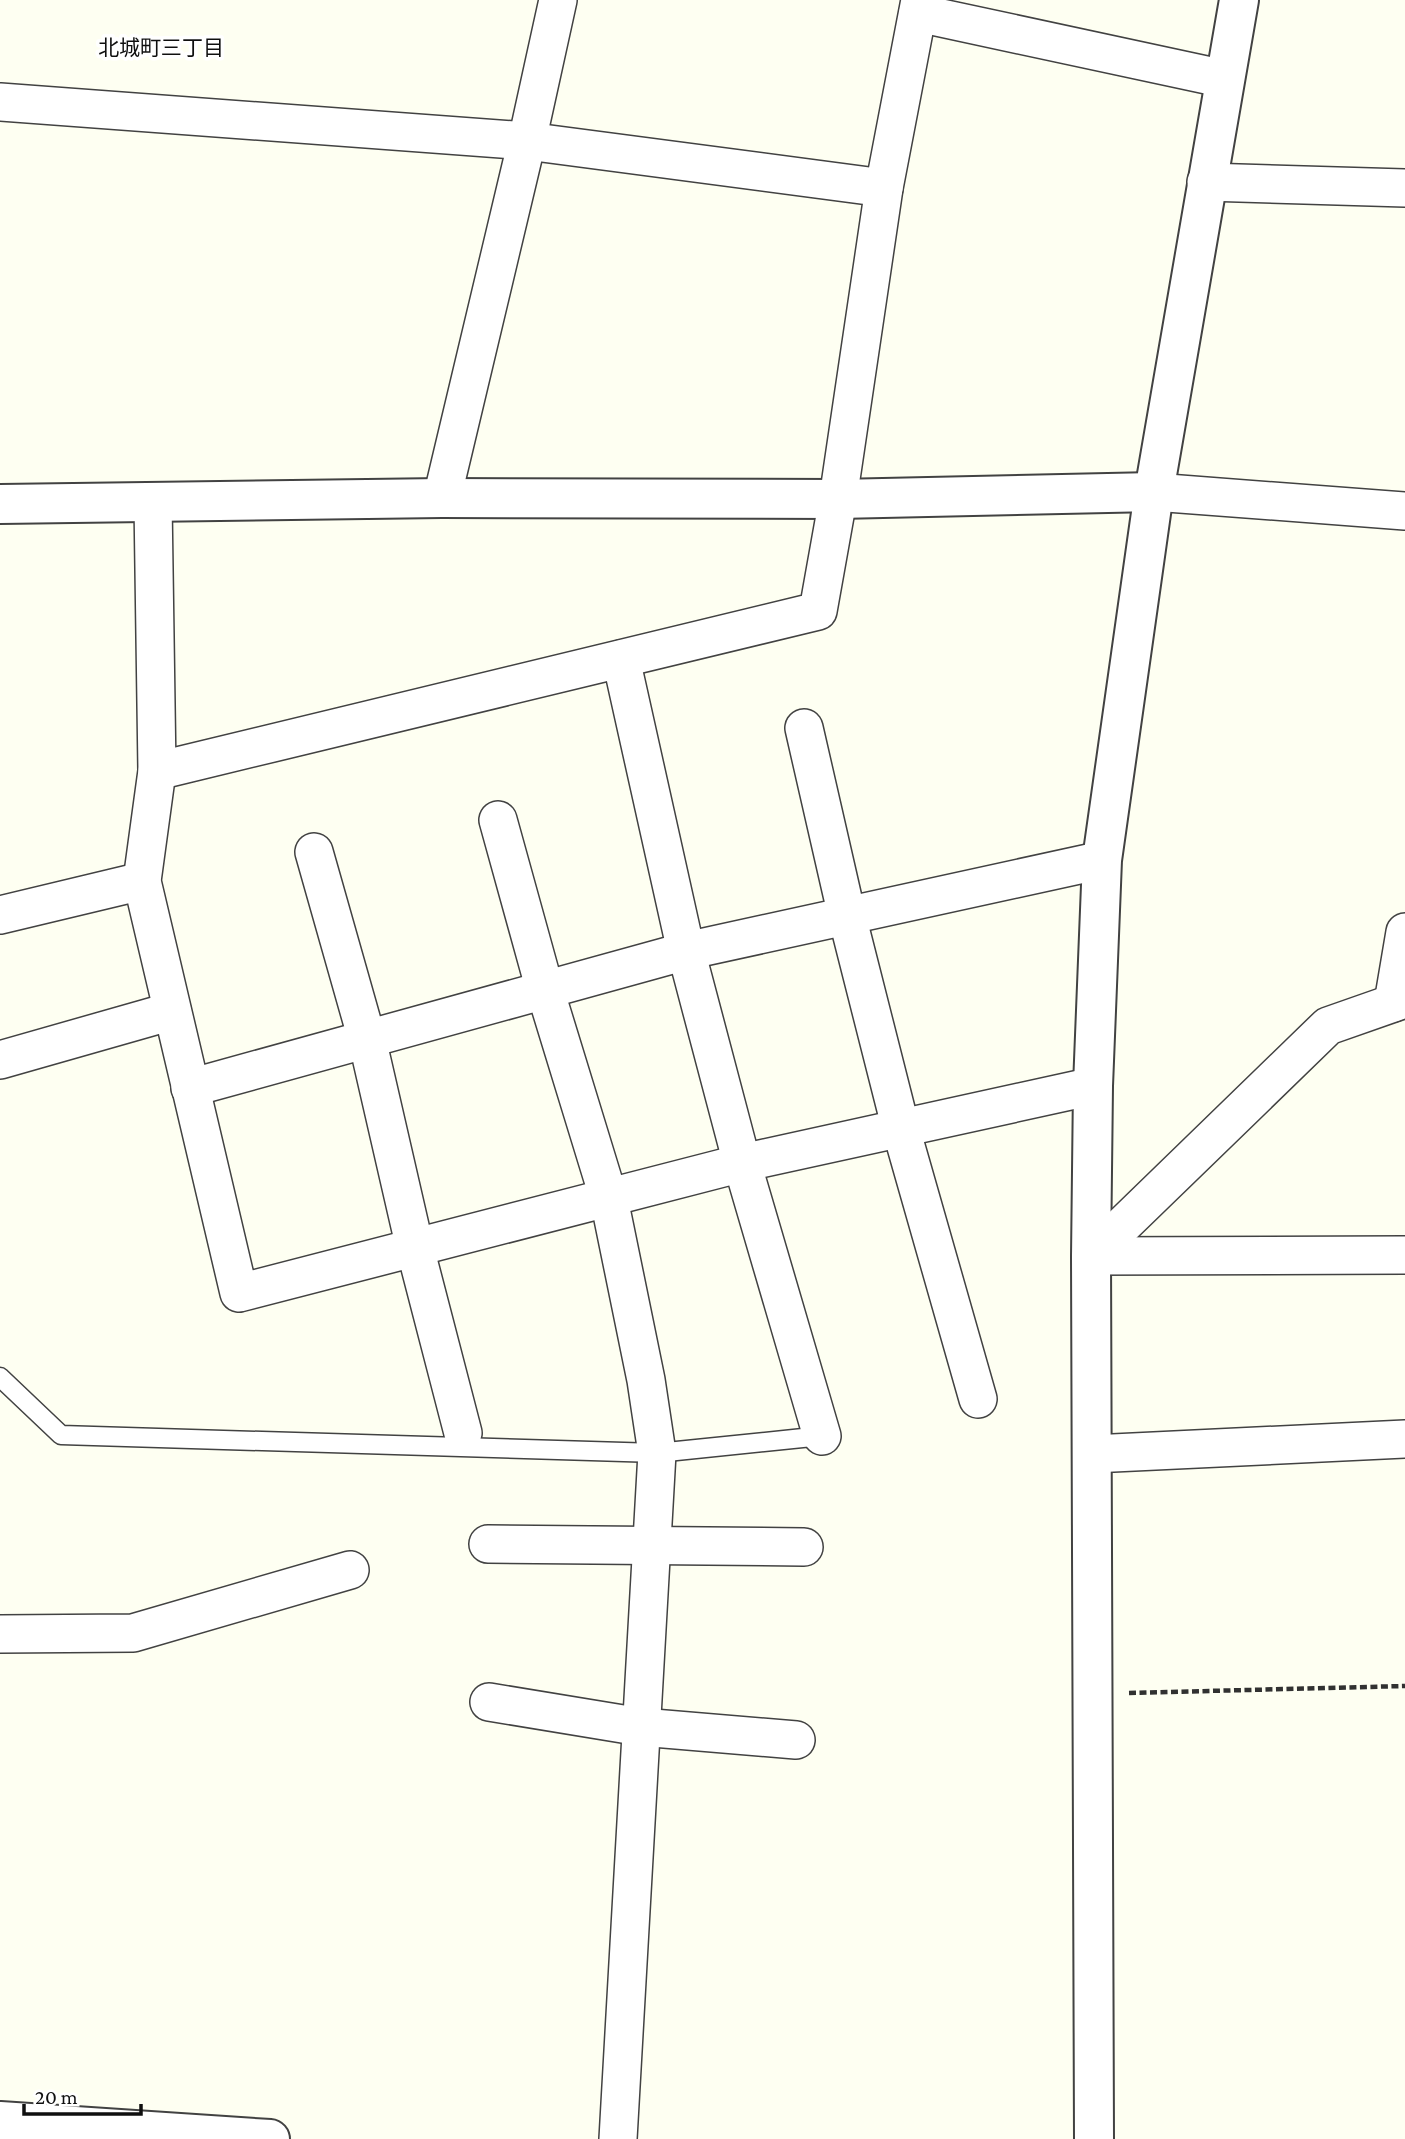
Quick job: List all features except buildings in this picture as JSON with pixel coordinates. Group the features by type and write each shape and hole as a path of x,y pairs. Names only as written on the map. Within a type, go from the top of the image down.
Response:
{"street":[{"path":"442,498 558,0"},
{"path":"1094,2139 1091,1256 1093,1086 1102,860 1154,492 1206,182 1240,0"},
{"path":"157,771 818,611 838,499 884,188 919,7 1225,79"},
{"path":"0,102 527,141 884,188"},
{"path":"1206,182 1405,188"},
{"path":"0,504 442,498 838,499 1154,492 1405,511"},
{"path":"153,502 157,771 142,881 239,1293 742,1163 1093,1086"},
{"path":"621,659 686,951 742,1163 822,1436"},
{"path":"804,728 847,916 901,1129 978,1399"},
{"path":"498,820 545,990 609,1199 646,1380 657,1453 618,2139"},
{"path":"314,852 367,1039 415,1248 463,1433"},
{"path":"190,1088 686,951 1102,860"},
{"path":"0,915 142,881"},
{"path":"1091,1256 1328,1026 1399,1001 1405,932"},
{"path":"0,1060 172,1011"},
{"path":"1091,1256 1405,1255"},
{"path":"1092,1454 1405,1440"},
{"path":"488,1544 804,1548"},
{"path":"0,1634 133,1633 350,1570"},
{"path":"489,1702 641,1727 796,1740"},
{"path":"0,2120 270,2139"}],"lane":[{"path":"0,1377 61,1435 657,1453 822,1436"}],"path":[{"path":"1093,1694 1405,1685"}],"district":[{"name":"北城町三丁目","path":"161,48"}]}
